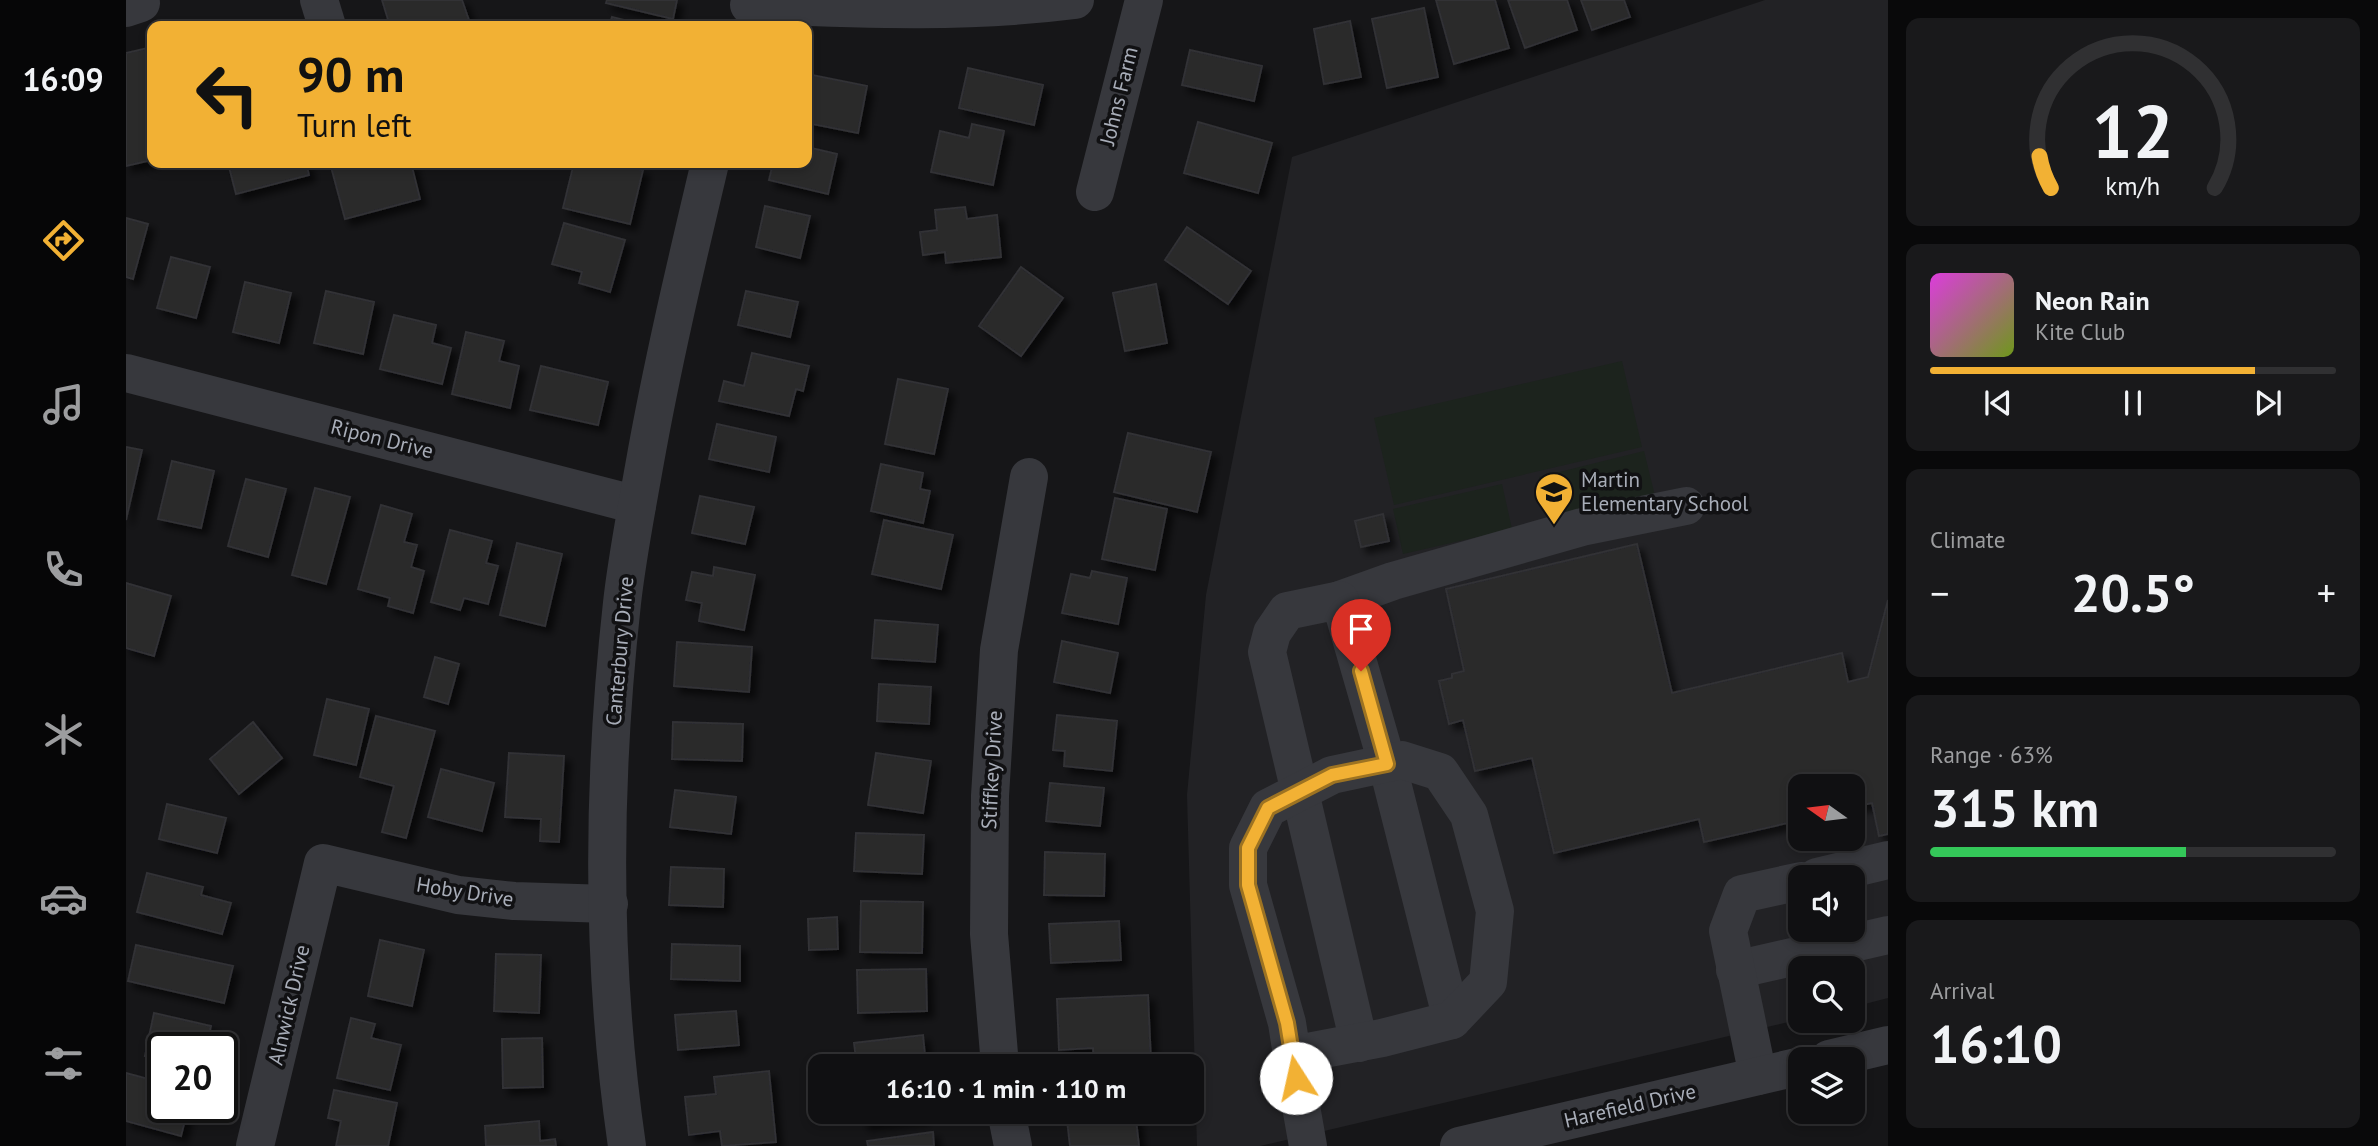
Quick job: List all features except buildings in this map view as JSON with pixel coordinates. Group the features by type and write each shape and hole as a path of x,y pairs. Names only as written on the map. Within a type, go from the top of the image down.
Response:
{"street":[{"path":"319,0 325,21"},
{"path":"748,10 965,8 1074,0"},
{"name":"Johns Farm","path":"1095,192 1144,0"},
{"name":"Canterbury Drive","path":"627,1146 608,967 611,738 622,602 659,385 709,168"},
{"name":"Ripon Drive","path":"126,373 637,505"},
{"name":"Stiffkey Drive","path":"999,1054 989,934 990,796 999,650 1029,477"},
{"path":"1359,1043 1267,652 1272,633 1287,611 1340,600 1392,581 1582,527 1686,506"},
{"path":"1340,600 1387,764 1452,1020"},
{"path":"1292,1055 1359,1043 1452,1020 1488,982 1495,911 1469,815 1440,772 1402,760 1332,775 1268,808 1248,848 1248,885 1287,1023 1292,1055 1308,1146"},
{"path":"1865,866 1888,860"},
{"name":"Hoby Drive","path":"323,863 458,895 514,901 609,904"},
{"name":"Alnwick Drive","path":"255,1146 323,863"},
{"path":"1758,1076 1728,931 1742,894 1788,884"},
{"path":"1735,970 1888,935"},
{"path":"1865,1050 1888,1045"},
{"name":"Harefield Drive","path":"1459,1146 1788,1069"},
{"path":"1009,1124 1013,1146"}],"shaded area":[{"name":"Martin Elementary School","path":"1765,0 1888,0 1888,998 1865,1004 1865,956 1788,956 1788,1022 1260,1146 1197,1146 1196,1124 1204,1124 1204,1054 1194,1054 1187,795 1206,595 1292,157"},
{"path":"1622,361 1642,447 1394,505 1374,418"},
{"path":"1644,451 1655,496 1549,521 1539,477"},
{"path":"1502,484 1512,529 1403,554 1393,509"}],"place":[{"name":"Martin Elementary School","path":"1554,526"}],"route":[{"path":"1296,1078 1287,1023 1248,885 1248,848 1268,808 1332,775 1387,764 1361,671"}]}
